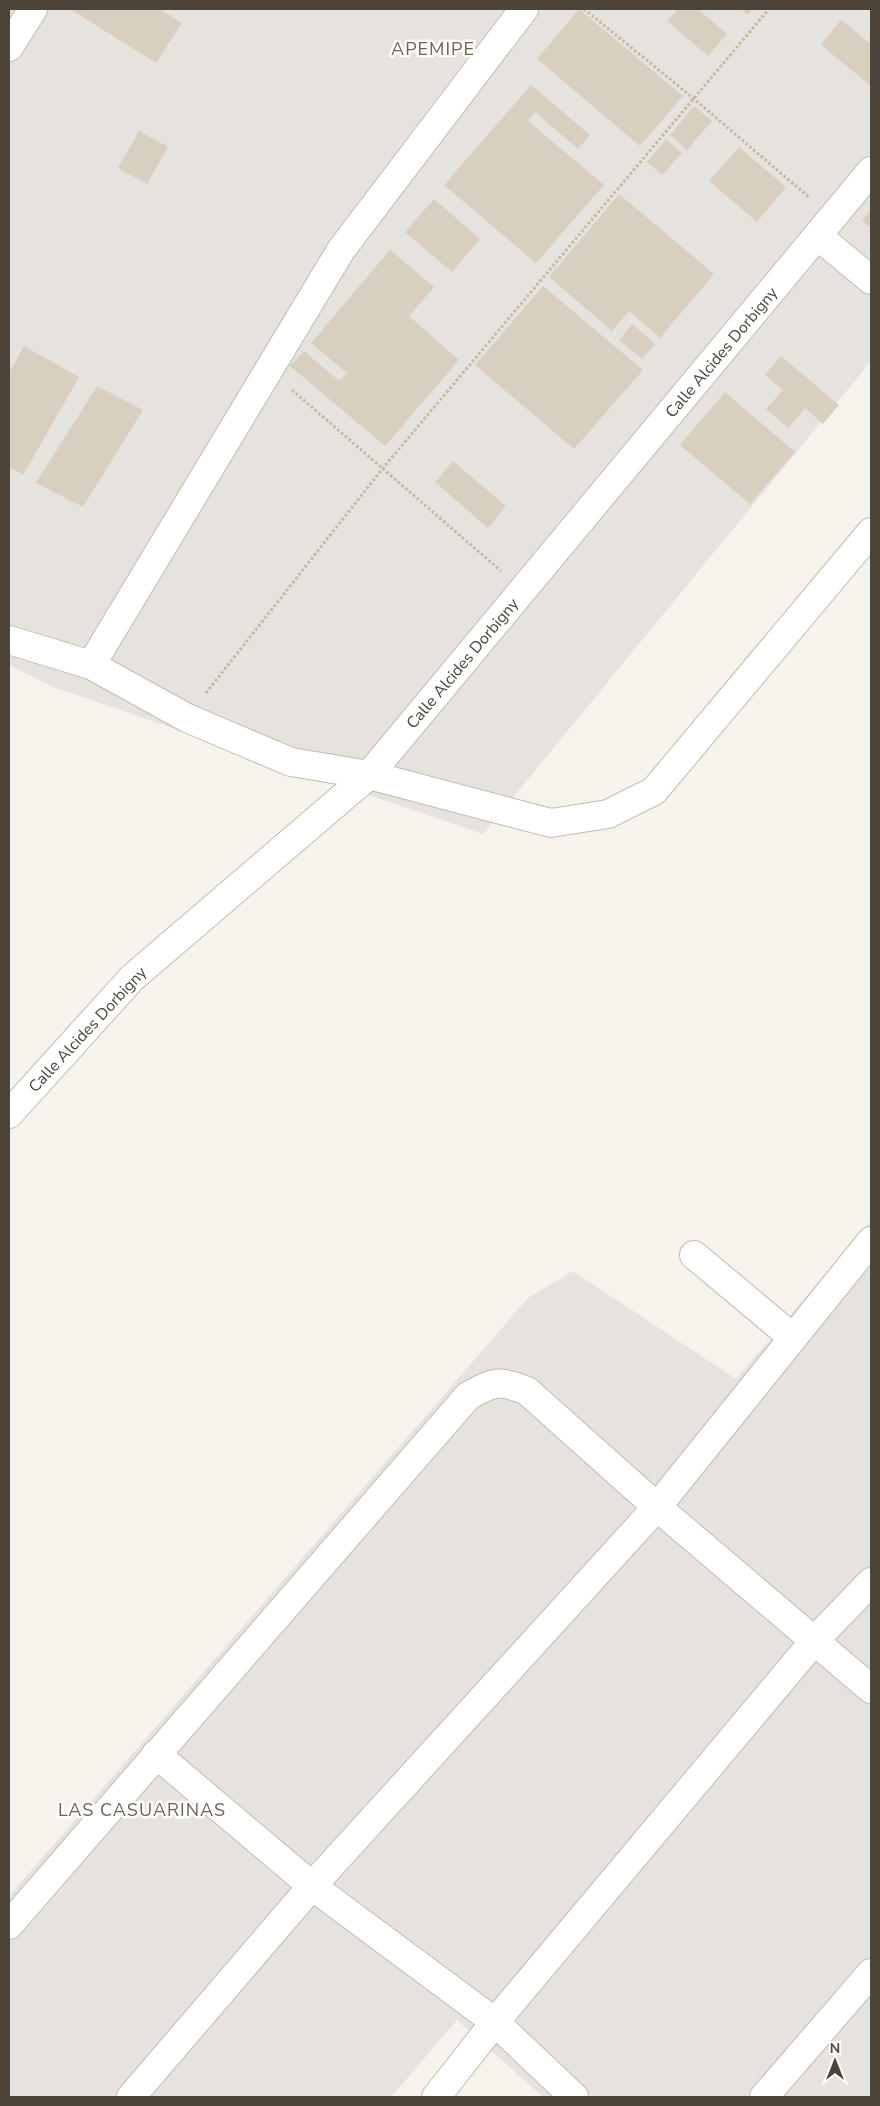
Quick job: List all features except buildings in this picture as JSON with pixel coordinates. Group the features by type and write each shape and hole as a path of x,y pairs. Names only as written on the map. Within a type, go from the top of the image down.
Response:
{"street":[{"path":"9,47 33,9"},
{"path":"91,665 341,250 524,9"},
{"name":"Calle Alcides Dorbigny","path":"9,1114 132,978 369,775 871,172"},
{"path":"826,227 871,280"},
{"path":"9,640 91,665 187,718 291,762 369,775 551,823 608,814 654,791 871,532"},
{"path":"131,2097 312,1886 657,1507 792,1337 871,1242"},
{"path":"694,1255 792,1337"},
{"path":"9,1924 468,1396 490,1384 511,1384 527,1391 657,1507 871,1689"},
{"path":"436,2097 494,2022 815,1640 871,1582"},
{"path":"156,1754 312,1886 494,2022 574,2097"},
{"path":"764,2097 871,1973"}],"path":[{"path":"584,9 693,98 826,227"},
{"path":"187,718 382,468 769,9"},
{"path":"269,370 523,590"}],"shaded area":[{"path":"9,9 871,9 871,361 483,834 53,687 9,665"},
{"path":"871,1220 871,2097 543,2097 457,2020 391,2097 9,2097 9,1896 528,1298 573,1271 736,1379"}],"district":[{"name":"APEMIPE","path":"433,49"},
{"name":"LAS CASUARINAS","path":"142,1810"}]}
